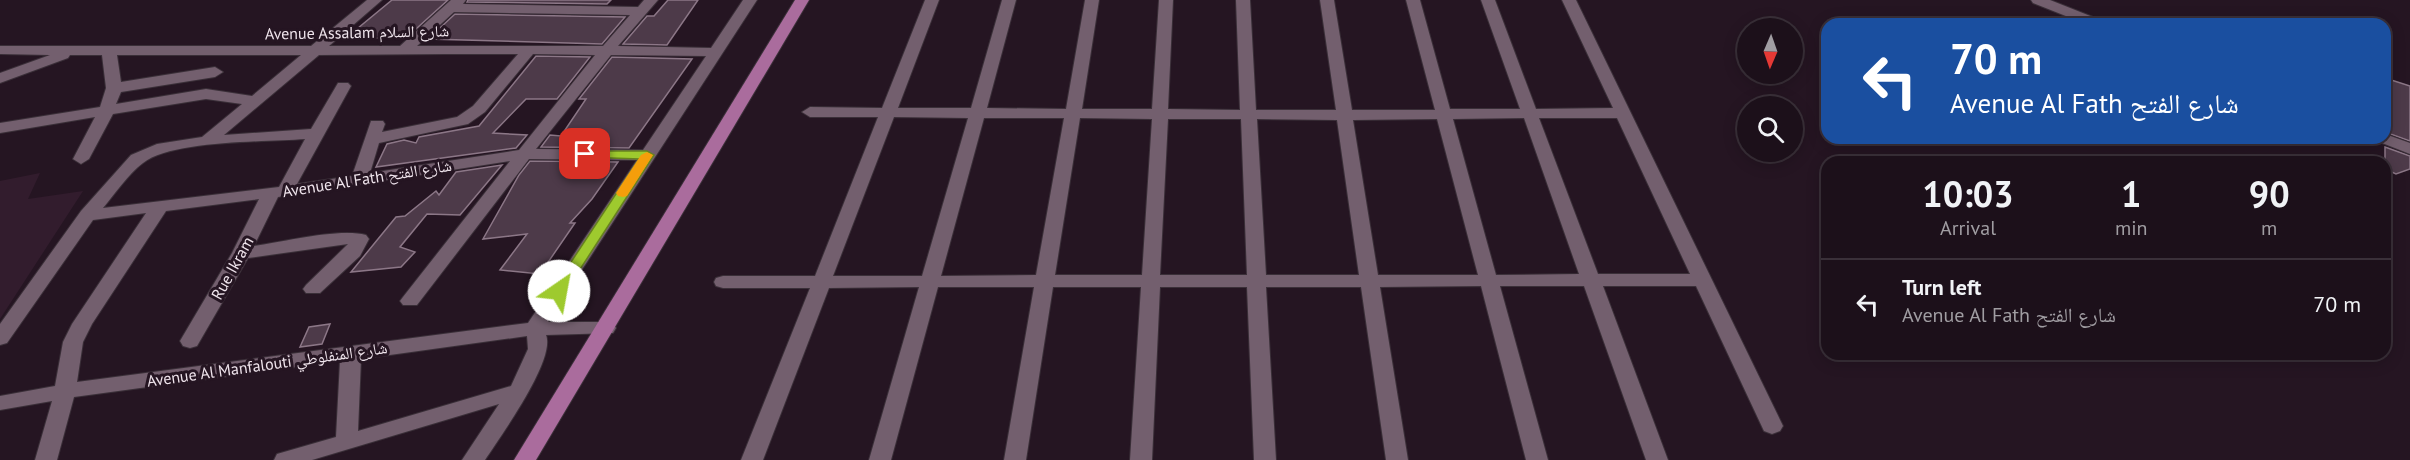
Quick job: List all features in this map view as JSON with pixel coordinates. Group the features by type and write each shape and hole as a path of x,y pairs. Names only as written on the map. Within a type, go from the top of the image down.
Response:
{"main road":[{"path":"525,460 802,0"}],"street":[{"path":"207,141 375,0"},
{"path":"473,460 519,391 538,349 539,342 534,329 750,0"},
{"path":"752,460 932,0"},
{"path":"880,460 1009,0"},
{"path":"1015,460 1092,0"},
{"path":"1140,460 1166,0"},
{"path":"1243,0 1265,460"},
{"path":"1327,0 1397,460"},
{"path":"1413,0 1537,460"},
{"path":"1488,0 1657,460"},
{"path":"1569,0 1772,426"},
{"path":"2038,0 2083,18"},
{"path":"405,49 454,4 646,6"},
{"path":"410,301 607,50 646,6"},
{"path":"359,180 375,131 450,125 469,117 479,109 530,49"},
{"name":"Avenue Assalam شارع السلام","path":"0,50 220,52 530,49 715,52"},
{"path":"0,78 75,51"},
{"path":"81,159 106,112 114,88 109,51"},
{"path":"206,94 220,52"},
{"path":"114,88 215,72"},
{"name":"Rue Ikram","path":"190,341 343,86"},
{"path":"0,128 206,94 256,101"},
{"path":"810,112 1345,115 1623,113"},
{"path":"0,338 87,215 132,164 145,153 171,145 315,134"},
{"path":"2391,141 2410,148"},
{"name":"Avenue Al Fath شارع الفتح","path":"87,215 278,192 524,154 647,155"},
{"path":"46,460 65,391 73,342 82,324 160,206"},
{"path":"241,254 342,238 360,239 353,252 313,289"},
{"path":"723,282 1703,280"},
{"name":"Avenue Al Manfalouti شارع المنفلوطي","path":"0,404 65,391 534,329 606,328"},
{"path":"347,440 351,354"},
{"path":"285,460 519,391"}],"shaded area":[{"path":"40,173 28,199 83,191 0,319 0,181"}],"building":[{"path":"392,0 448,0 406,38 346,38"},
{"path":"468,0 611,0 607,4 467,2"},
{"path":"668,0 698,0 667,45 623,44 647,16 654,16"},
{"path":"455,14 625,17 602,44 428,39"},
{"path":"536,56 590,57 557,99 526,99 493,133 527,135 516,148 376,167 387,144 404,140 416,143 419,137 479,126"},
{"path":"612,57 692,59 629,148 541,147 550,135 561,136 586,99 579,99"},
{"path":"2391,80 2410,86 2410,141 2391,134"},
{"path":"2385,147 2410,156 2410,169 2396,174 2391,172 2391,156 2385,156"},
{"path":"530,161 618,162 592,199 570,223 575,223 540,274 500,270 527,234 483,239 519,175"},
{"path":"502,165 460,215 427,214 400,247 415,252 401,267 351,272 396,217 405,216 436,191 439,195 456,172"},
{"path":"330,324 322,344 300,347 309,327"}],"slow traffic":[{"path":"623,193 647,155"}],"route":[{"path":"559,291 647,155 585,154"}]}
